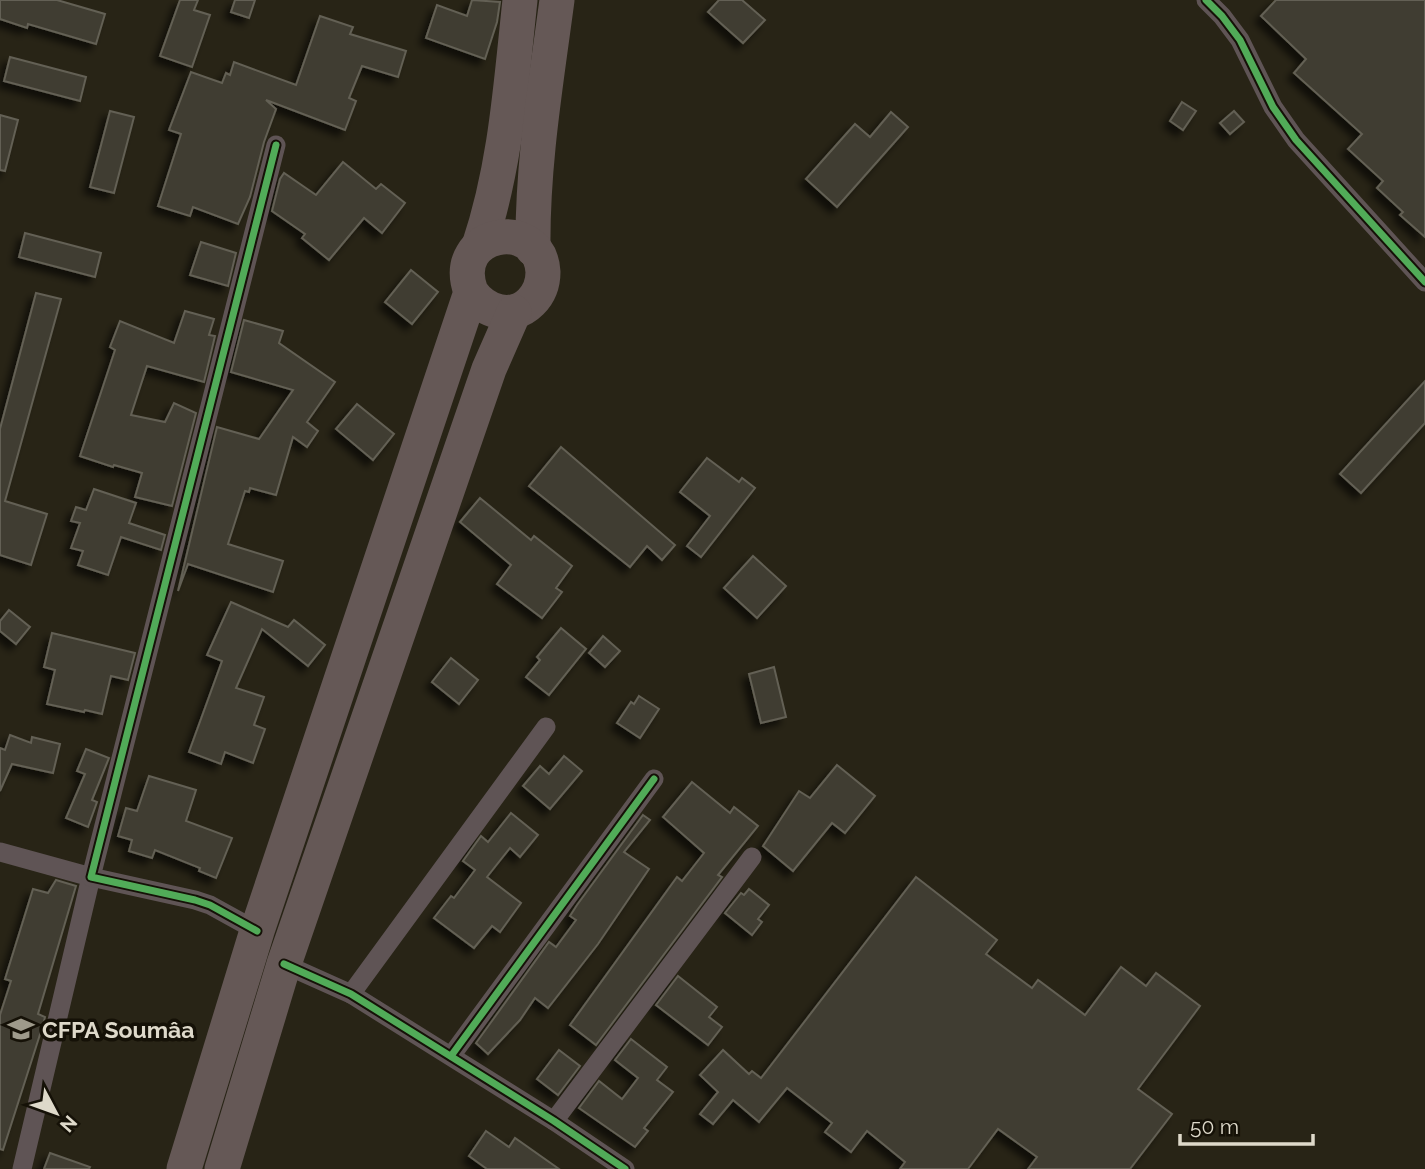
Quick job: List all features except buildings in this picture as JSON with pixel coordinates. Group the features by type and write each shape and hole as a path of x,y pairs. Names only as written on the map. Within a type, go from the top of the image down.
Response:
{"highway":[{"path":"479,246 487,240 507,236 526,242 533,249 542,266 541,286 531,302 514,312 504,313 484,307 467,283 468,263 479,246 503,155 520,0"},
{"path":"533,249 536,160 558,0"},
{"path":"184,1169 257,931 471,292"},
{"path":"222,1169 285,964 489,369 514,312"}],"street":[{"path":"1206,0 1240,40 1273,107 1296,140 1425,282"},
{"path":"22,1169 91,877 276,145"},
{"path":"351,995 546,727"},
{"path":"451,1056 653,779"},
{"path":"0,852 91,877 202,902 257,931"},
{"path":"554,1121 752,857"},
{"path":"285,964 351,995 554,1121 625,1169"}],"cycle path":[{"path":"1206,0 1240,40 1273,107 1296,140 1425,282"},
{"path":"257,931 210,905 195,900 91,877 276,145"},
{"path":"451,1056 654,779"},
{"path":"284,964 351,994 554,1121 625,1169"}],"place":[{"name":"CFPA Soumâa","path":"21,1029"}]}
